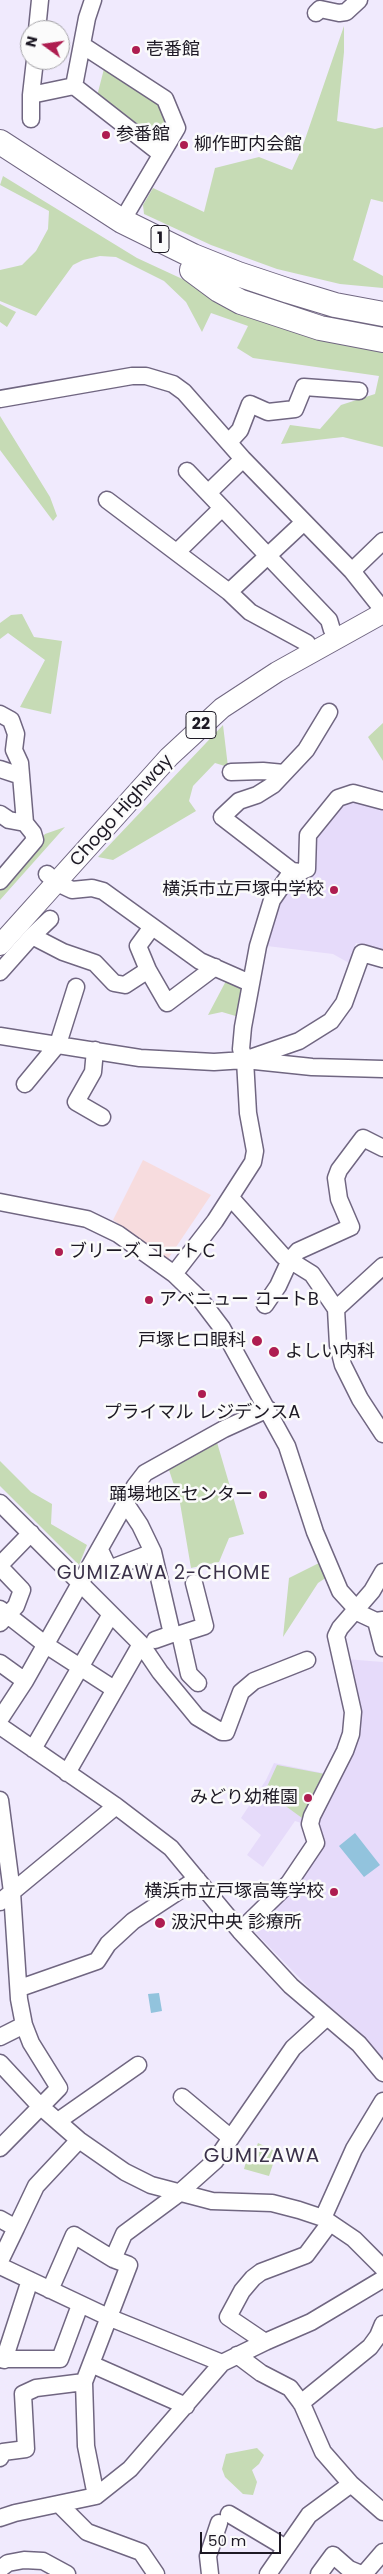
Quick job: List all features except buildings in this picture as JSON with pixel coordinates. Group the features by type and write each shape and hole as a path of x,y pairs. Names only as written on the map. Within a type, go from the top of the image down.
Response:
{"highway":[{"name":"1","path":"0,142 122,221 193,256 289,291 335,305 383,314"},
{"name":"1","path":"0,158 86,214 137,243 192,270 236,288 306,310 383,328"},
{"path":"192,270 219,290 241,302 320,328 383,340"},
{"path":"289,291 323,292 383,301"}],"main road":[{"name":"Chogo Highway","path":"0,945 112,801 195,715 250,672 382,606"},
{"name":"Chogo Highway","path":"0,925 52,878 169,757 222,708 269,676 382,606"}],"street":[{"path":"38,20 40,0"},
{"path":"74,86 87,18 93,0"},
{"path":"316,13 320,9 339,13 346,12 359,0"},
{"path":"82,45 165,98 177,128 122,221"},
{"path":"31,119 34,70"},
{"path":"31,95 74,86 161,154"},
{"path":"0,399 98,381 146,376 173,384 184,392 243,459 352,571 382,606"},
{"path":"229,442 240,430 250,404 268,412 295,410 304,387 359,392"},
{"path":"208,492 243,459"},
{"path":"187,471 329,620 332,630"},
{"path":"107,500 229,592 250,612 307,643"},
{"path":"177,552 222,508"},
{"path":"229,592 304,522"},
{"path":"352,571 383,541"},
{"path":"329,712 306,750 273,785 257,795 239,801 222,817 292,871 300,872 307,869 308,835 338,798 353,793 383,801"},
{"path":"0,714 11,720 16,734 14,750 20,763 25,823 33,833 35,840 0,881"},
{"path":"0,769 21,776"},
{"path":"231,772 263,771 284,773"},
{"path":"0,814 9,820 25,823"},
{"path":"174,1274 230,1198 253,1162 256,1151 248,1113 245,1060 241,1050 250,983 272,900 292,871"},
{"path":"52,878 72,890 92,888 103,891 200,961 250,983"},
{"path":"0,972 32,936 50,920"},
{"path":"152,928 138,946 148,970 167,1003 215,967"},
{"path":"32,936 63,952 95,963 114,983 124,986 148,970"},
{"path":"245,1060 299,1040 330,1022 344,1003 362,953 383,959"},
{"path":"25,1084 58,1044 76,987"},
{"path":"0,1036 149,1058 214,1062 245,1060 312,1067 383,1069"},
{"path":"94,1050 93,1072 76,1102 102,1117"},
{"path":"265,1305 278,1286 290,1260 298,1251 351,1227 339,1199 336,1178 339,1170 363,1138 383,1148"},
{"path":"230,1198 283,1256 312,1274 336,1309 338,1345 343,1365 360,1399 383,1434"},
{"path":"0,1202 87,1219 118,1234 174,1274 200,1299 222,1328 287,1446 315,1532 340,1591 356,1609 379,1620 383,1648"},
{"path":"336,1309 383,1266"},
{"path":"0,1718 25,1681 145,1473 224,1430 268,1409"},
{"path":"0,1503 111,1614 148,1642 160,1672 197,1717 222,1732 226,1732 241,1692 254,1681 308,1660"},
{"path":"126,1504 140,1525 153,1552 189,1674 198,1684"},
{"path":"31,1533 0,1566 22,1590 16,1606 3,1616 114,1690"},
{"path":"100,1550 109,1569 153,1552"},
{"path":"240,1931 289,1883 316,1843 310,1824 312,1816 330,1786 351,1734 353,1712 336,1636 372,1591 383,1572"},
{"path":"67,1773 114,1690 148,1642 205,1626 194,1583"},
{"path":"33,1749 111,1614"},
{"path":"0,1663 25,1681"},
{"path":"0,1726 116,1806 171,1848 240,1931 292,1986 359,2044 383,2073"},
{"path":"0,1800 6,1897 24,2024 31,2043 59,2088 0,2148"},
{"path":"6,1897 116,1806"},
{"path":"20,1988 97,1961 108,1944 133,1920 197,1879"},
{"path":"113,2259 124,2234 178,2194 215,2161 293,2048 327,2017"},
{"path":"0,2036 24,2024"},
{"path":"0,2063 40,2106 79,2140 125,2172 151,2185 178,2194 212,2202 272,2203 326,2221 354,2239 383,2268"},
{"path":"58,2121 138,2065"},
{"path":"182,2097 231,2138"},
{"path":"264,2342 228,2318 253,2278 261,2272 306,2255 326,2221 354,2149 383,2101"},
{"path":"0,2261 36,2186 79,2140"},
{"path":"0,2218 16,2228"},
{"path":"50,2290 74,2235 113,2259 129,2265 113,2312 108,2317 84,2382 86,2446 96,2496"},
{"path":"0,2266 80,2305 222,2363"},
{"path":"0,2518 15,2513 96,2496 130,2469 222,2363 264,2342 312,2322 383,2279"},
{"path":"30,2280 2,2360 60,2359 80,2305"},
{"path":"301,2403 370,2347 378,2336 383,2324"},
{"path":"237,2355 261,2373 290,2388 301,2403 323,2452 351,2484 380,2504"},
{"path":"91,2364 186,2406"},
{"path":"0,2458 4,2452 26,2449 23,2394 36,2388 84,2382"},
{"path":"268,2574 309,2515 351,2484"},
{"path":"59,2504 87,2532 141,2552 156,2574"},
{"path":"210,2574 208,2556 224,2518 286,2548"},
{"path":"320,2574 333,2555 349,2568 362,2574 383,2552"},
{"path":"0,2568 8,2563 24,2560 43,2561 67,2574"}],"shaded area":[{"name":"横浜市立戸塚中学校","path":"352,799 383,805 383,950 356,943 349,963 333,954 267,946 279,905 293,876 308,873 315,862 313,846 322,826 343,801"},
{"path":"143,1160 211,1195 168,1259 113,1220"},
{"name":"横浜市立戸塚高等学校","path":"345,1659 383,1662 383,2062 349,2022 320,1999 252,1929 326,1843 307,1825 295,1821 263,1867 247,1855 261,1835 241,1818 266,1780 274,1763 337,1776 356,1729"}],"green space":[{"path":"344,26 344,52 337,121 375,129 383,127 383,202 371,199 353,260 383,276 383,288 340,284 277,269 211,245 144,214 143,205 153,188 204,212 215,168 259,157 292,170 302,148"},
{"path":"105,65 161,102 170,130 161,144 97,96"},
{"path":"3,176 137,258 191,283 383,351 383,447 343,437 281,444 290,425 320,429 341,405 375,394 379,376 253,358 237,348 248,326 211,313 202,332 186,302 164,281 116,257 100,256 83,260 73,265 36,316 0,301 0,270 22,265 36,251 48,229 49,211 0,185"},
{"path":"0,304 16,312 7,327 0,322"},
{"path":"0,416 50,497 57,516 53,521 0,450"},
{"path":"22,614 34,637 62,641 51,714 20,707 45,660 8,633 0,639 0,623 11,615"},
{"path":"383,723 383,761 368,737"},
{"path":"223,725 228,767 215,763 193,786 189,801 196,811 113,860 98,857"},
{"path":"65,827 0,900 0,889 45,834"},
{"path":"227,979 242,987 239,1017 222,1012 208,1015"},
{"path":"216,1439 244,1534 229,1538 219,1562 191,1568 180,1503 168,1467"},
{"path":"0,1461 31,1492 52,1504 51,1524 87,1545 79,1565 0,1486"},
{"path":"321,1562 327,1577 318,1583 283,1637 289,1578"},
{"path":"277,1765 325,1774 302,1818 265,1791"},
{"path":"258,2143 277,2152 269,2176 244,2169 249,2151 254,2153"},
{"path":"257,2448 264,2455 259,2464 252,2470 257,2482 254,2492 253,2495 243,2494 225,2477 222,2469 226,2454"}],"water":[{"path":"355,1833 380,1865 364,1877 339,1846"},
{"path":"159,1993 162,2011 151,2013 148,1994"}],"place":[{"name":"壱番館","path":"136,50"},
{"name":"参番館","path":"106,135"},
{"name":"柳作町内会館","path":"184,145"},
{"name":"横浜市立戸塚中学校","path":"334,890"},
{"name":"ブリーズ コートＣ","path":"59,1252"},
{"name":"アベニュー コートB","path":"149,1300"},
{"name":"戸塚ヒロ眼科","path":"257,1341"},
{"name":"よしい内科","path":"274,1352"},
{"name":"プライマル レジデンスA","path":"202,1394"},
{"name":"踊場地区センター","path":"263,1495"},
{"name":"みどり幼稚園","path":"308,1798"},
{"name":"横浜市立戸塚高等学校","path":"334,1892"},
{"name":"汲沢中央 診療所","path":"160,1923"}],"district":[{"name":"GUMIZAWA 2-CHOME","path":"164,1574"},
{"name":"GUMIZAWA","path":"262,2157"}]}
